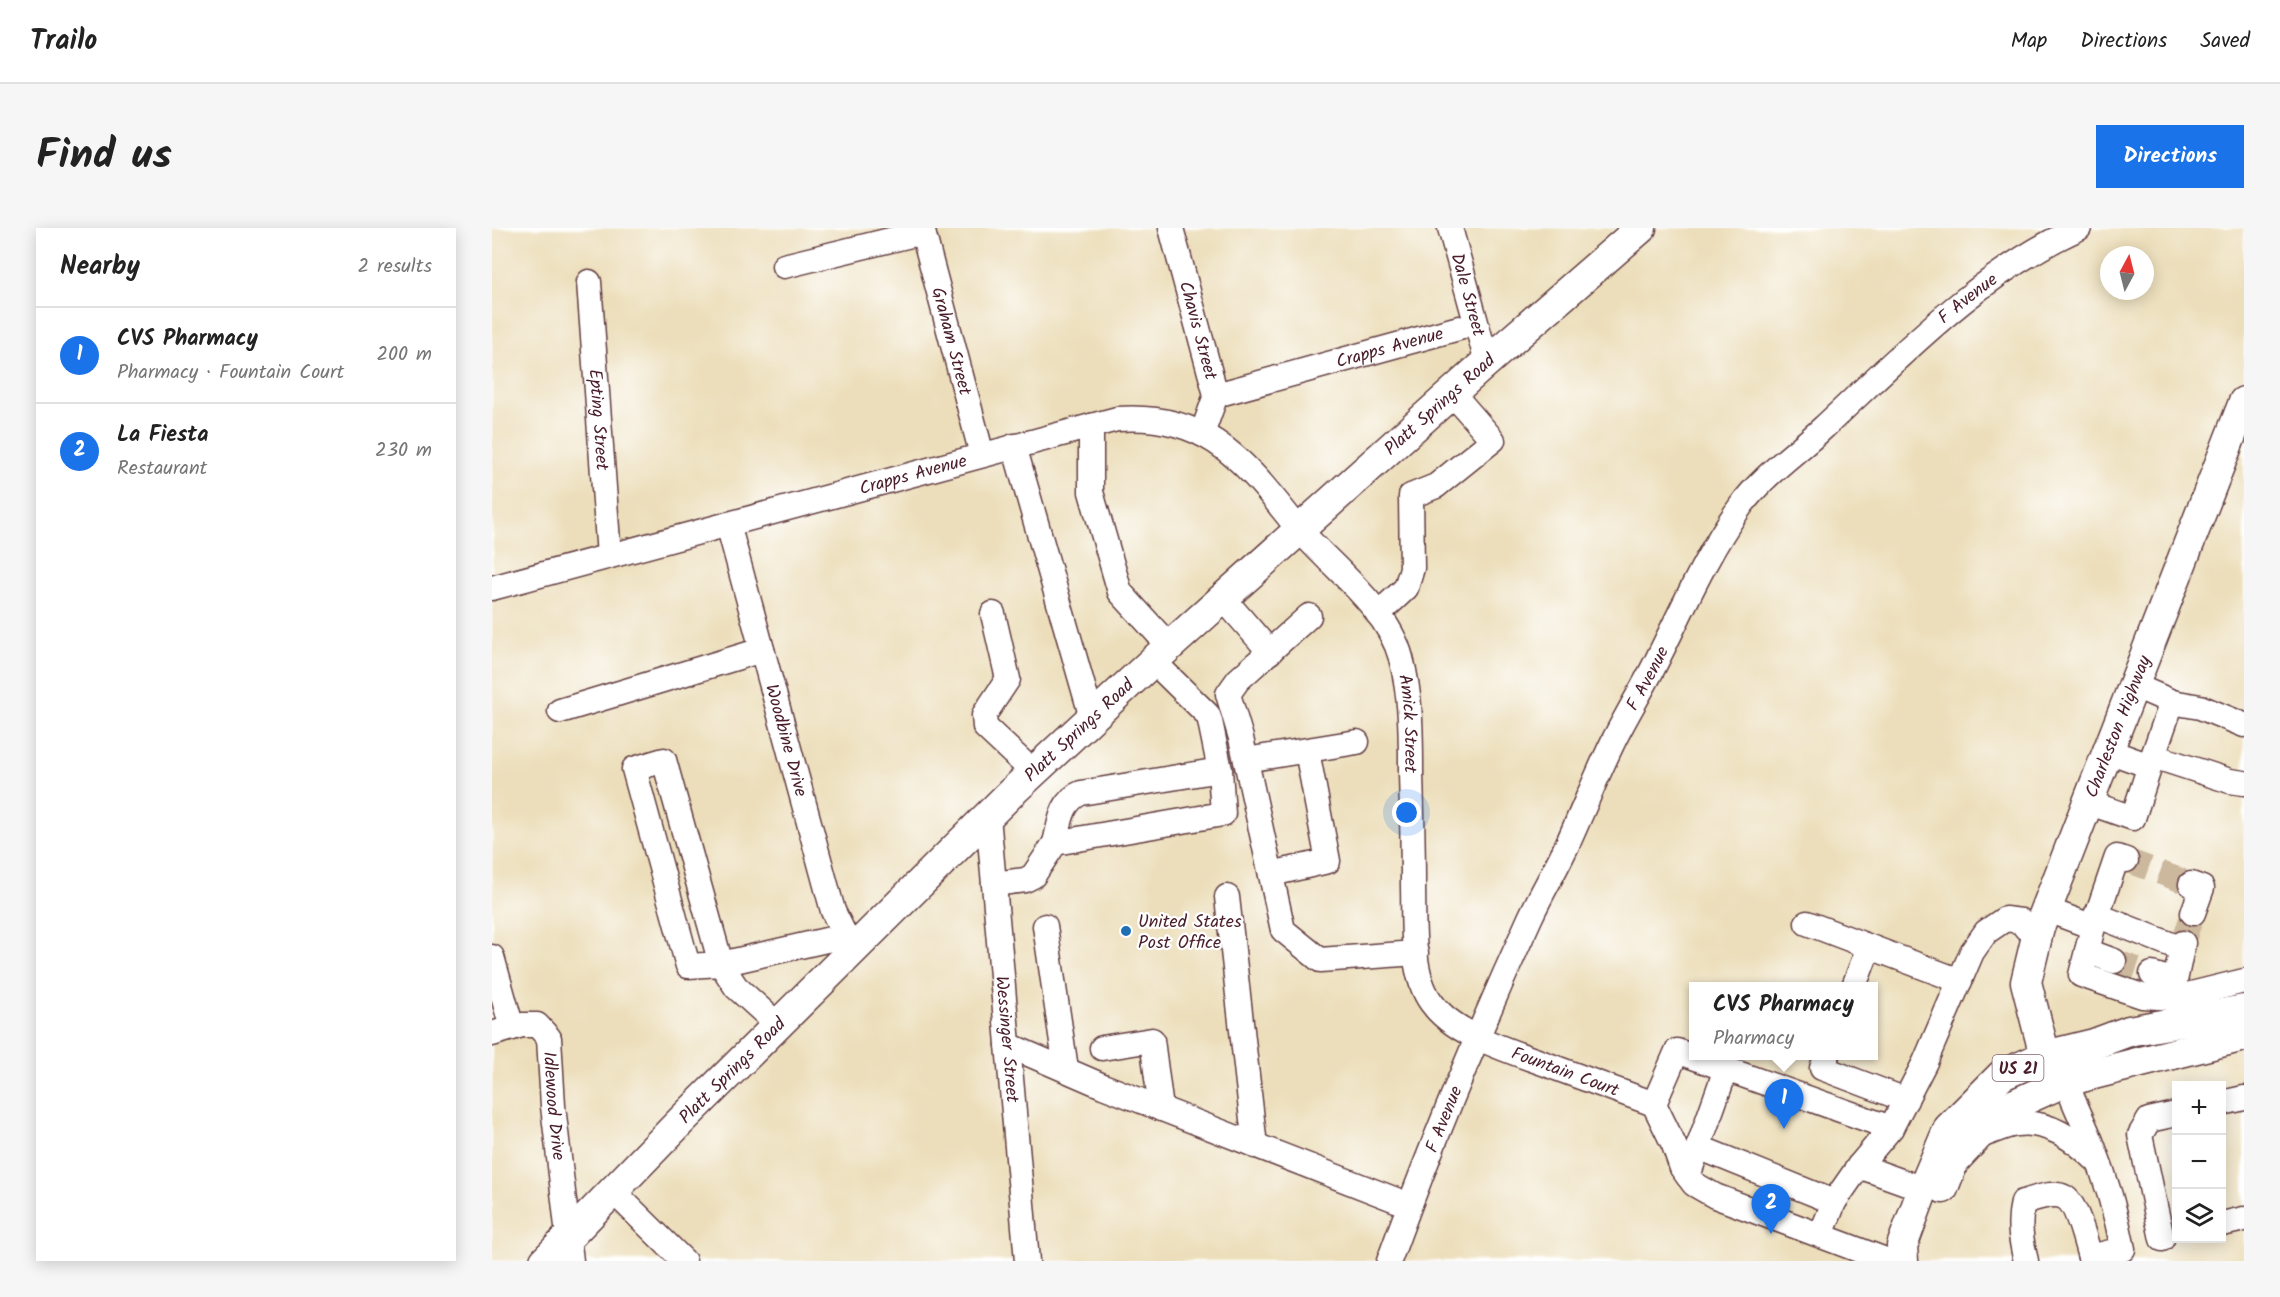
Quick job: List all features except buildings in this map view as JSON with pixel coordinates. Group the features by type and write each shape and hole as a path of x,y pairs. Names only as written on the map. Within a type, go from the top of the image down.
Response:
{"main road":[{"name":"Platt Springs Road","path":"545,1261 570,1249 613,1191 778,1025 848,944 1161,653 1641,228"},
{"name":"Charleston Highway","path":"2056,1053 2047,1006 2026,982 2037,922 2088,802 2133,685 2236,448 2244,402"},
{"name":"US 21","path":"1914,1261 1953,1161 2002,1110 2066,1081 2168,1003 2244,1011"},
{"name":"US 21","path":"1903,1261 1902,1246 1949,1128 2002,1075 2056,1053 2140,1029 2168,1003"},
{"name":"US 21","path":"2168,1003 2244,1036"},
{"path":"2056,1053 2066,1081"}],"street":[{"name":"Chavis Street","path":"1171,228 1216,395 1202,434"},
{"name":"Dale Street","path":"1450,228 1487,362"},
{"name":"F Avenue","path":"1389,1261 1409,1205 1477,1037 1614,741 1710,555 1740,506 1763,480 1809,441 1921,337 1980,288 2010,265 2043,245 2079,228"},
{"path":"784,266 922,230"},
{"name":"Graham Street","path":"922,230 982,455"},
{"name":"Epting Street","path":"589,282 609,556"},
{"name":"Crapps Avenue","path":"1216,395 1459,328"},
{"path":"1378,614 1406,588 1412,568 1411,495 1436,486 1493,440 1452,393"},
{"name":"Crapps Avenue","path":"492,588 1117,419 1150,418 1202,434 1226,449 1256,476 1299,530"},
{"path":"1055,843 1220,816 1224,811 1220,770 1208,715 1161,653 1120,591 1091,492 1091,426"},
{"path":"1014,446 1092,718"},
{"name":"Woodbine Drive","path":"729,524 833,911 848,944"},
{"name":"Amick Street","path":"1299,530 1337,567 1378,614 1391,632 1401,657 1411,722 1416,952 1422,983 1430,1001 1442,1015 1477,1037"},
{"path":"1222,598 1270,651"},
{"path":"993,614 1008,679 984,715 985,727 1033,772"},
{"path":"1309,616 1238,680 1228,694 1246,760 1283,930 1320,960 1416,952"},
{"path":"560,711 762,650"},
{"path":"2133,685 2172,702 2200,707 2244,725"},
{"path":"2088,802 2133,818 2172,702"},
{"path":"1246,760 1357,742"},
{"path":"1271,874 1328,861 1307,751"},
{"path":"2108,751 2229,782 2244,783"},
{"path":"778,1025 736,987 721,964 664,760 634,769 688,966 721,964 848,944"},
{"path":"994,884 1025,880 1033,876 1055,843 1064,809 1074,796 1220,770"},
{"name":"Wessinger Street","path":"988,816 1027,1261"},
{"path":"2126,860 2117,857 2094,921 2081,975 2168,1003"},
{"path":"2191,884 2202,888 2193,913"},
{"path":"1227,897 1255,1146"},
{"path":"1821,1235 1834,1202 1859,1166 1891,1128 1925,1062 1972,952 1986,932 1995,926 2004,933 2020,933 2037,922 2094,921 2182,946 2168,1003"},
{"path":"1807,923 1960,981"},
{"path":"1045,926 1066,1070"},
{"path":"1856,982 1869,947"},
{"path":"2087,951 2114,961"},
{"path":"492,957 502,1031"},
{"path":"2140,1029 2139,1019 2168,1003 2244,981"},
{"name":"Idlewood Drive","path":"502,1031 522,1025 537,1025 549,1038 553,1106 570,1249"},
{"name":"Fountain Court","path":"1477,1037 1654,1104"},
{"path":"1101,1048 1152,1040 1161,1109"},
{"path":"1008,1045 1161,1109 1409,1205"},
{"path":"1689,1055 1677,1051 1654,1104 1674,1145 1682,1168 1694,1184 1715,1196 1821,1235 1850,1254 1888,1261"},
{"path":"1702,1060 1891,1128"},
{"path":"1825,1060 1822,1068 1905,1100"},
{"path":"1688,1176 1726,1069"},
{"path":"2066,1081 2099,1163 2116,1214 2125,1255"},
{"path":"2226,1102 2244,1098"},
{"path":"2026,1261 2021,1242 2019,1216 2023,1202 2050,1195 2064,1196 2073,1204 2090,1259 2125,1255 2169,1237 2140,1135 2149,1120 2172,1114"},
{"path":"1977,1137 2018,1124 2045,1126 2079,1144 2099,1163"},
{"path":"1698,1147 1834,1202"},
{"path":"1859,1166 1923,1189"},
{"path":"613,1191 684,1261"},
{"path":"2226,1223 2244,1219"}],"tunnel":[{"path":"2126,860 2191,884"},
{"path":"2183,943 2193,913"},
{"path":"2114,961 2152,974"}],"place":[{"name":"United States Post Office","path":"1126,931"},
{"name":"CVS Pharmacy","path":"1784,1129"},
{"name":"La Fiesta","path":"1771,1234"}]}
